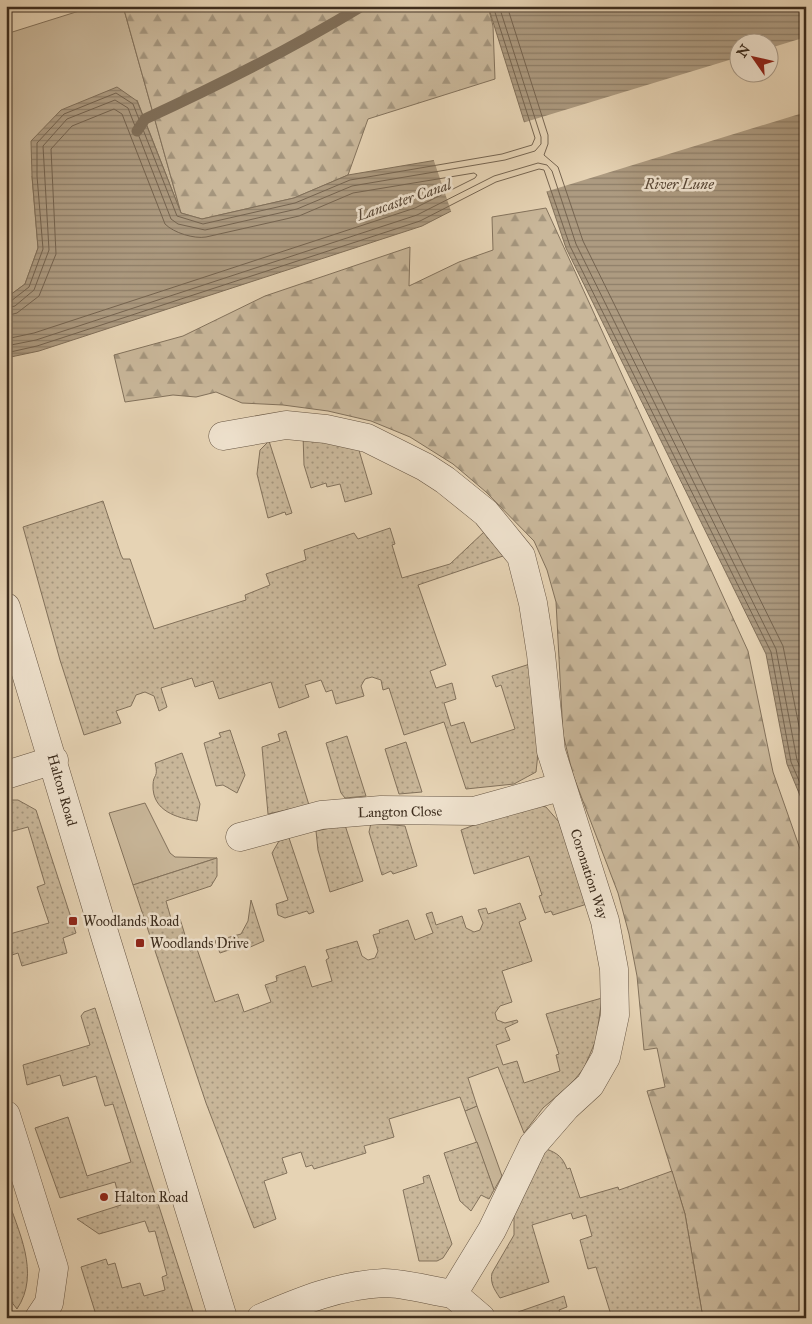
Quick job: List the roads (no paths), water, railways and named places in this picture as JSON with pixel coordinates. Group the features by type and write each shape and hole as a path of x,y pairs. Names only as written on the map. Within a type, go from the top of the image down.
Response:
{"street":[{"name":"Coronation Way","path":"223,436 286,425 326,429 367,438 425,467 486,513 521,556 537,628 551,751 560,787 605,921 614,969 615,1015 606,1057 590,1085 566,1107 532,1145 492,1230 453,1294"},
{"name":"Halton Road","path":"6,607 223,1318"},
{"path":"6,775 54,760"},
{"name":"Langton Close","path":"240,837 321,815 381,810 474,811 560,787"},
{"path":"6,1115 54,1268 48,1303 39,1318"},
{"path":"261,1318 296,1302 331,1291 385,1283 453,1294 481,1318"}],"water":[{"name":"River Lune","path":"488,6 806,6 806,810 787,764 766,654 566,248 541,174 498,187 422,226 39,351 6,358 6,298 25,284 38,248 31,141 61,110 117,87 137,101 181,213 202,219 294,198 348,175 502,149 530,140"}],"waterway":[{"path":"137,131 145,119 255,66 362,6"}],"place":[{"name":"Woodlands Road","path":"73,921"},
{"name":"Woodlands Drive","path":"140,943"},
{"name":"Halton Road","path":"104,1197"}],"water label":[{"name":"Lancaster Canal","path":"404,200"}]}
